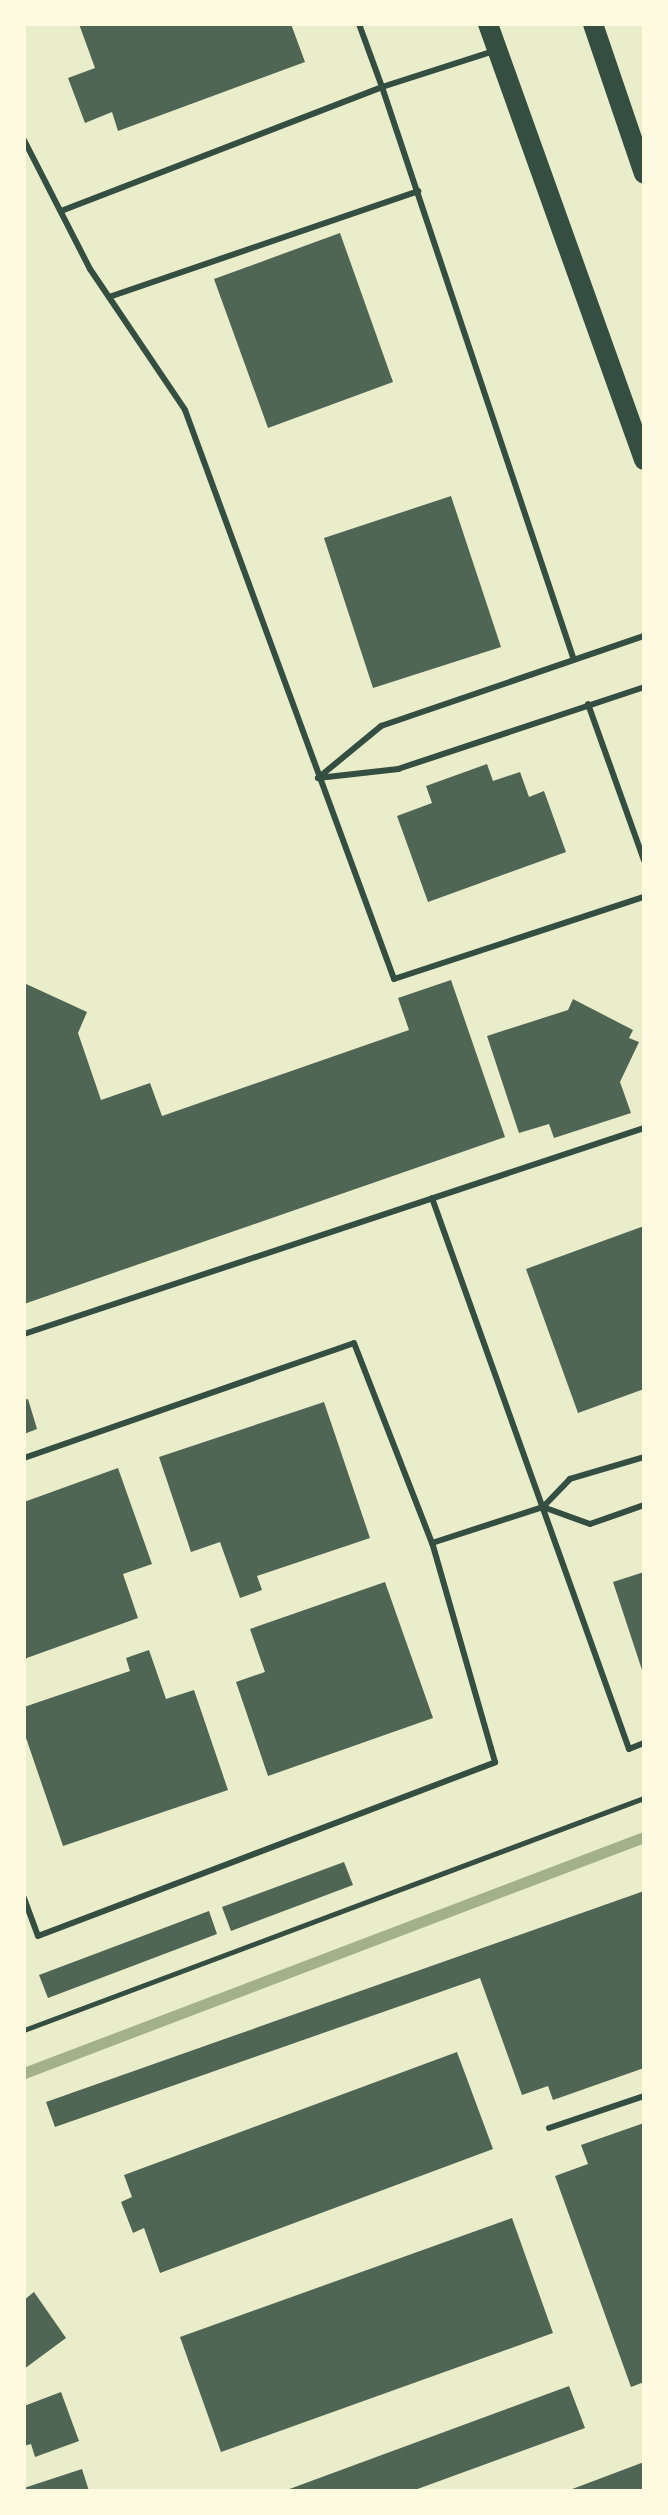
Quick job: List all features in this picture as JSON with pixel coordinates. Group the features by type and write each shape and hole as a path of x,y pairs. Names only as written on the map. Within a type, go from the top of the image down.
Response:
{"main road":[{"path":"488,24 644,460"},
{"path":"593,24 644,174"}],"lane":[{"path":"359,24 418,191 574,660"},
{"path":"61,211 382,87 497,50"},
{"path":"24,140 109,297 185,410 286,677 318,778 394,979 644,897"},
{"path":"109,297 418,191"},
{"path":"318,778 381,726 644,636"},
{"path":"318,778 398,769 644,687"},
{"path":"588,704 644,860"},
{"path":"24,1334 644,1128"},
{"path":"432,1198 629,1749 644,1743"},
{"path":"24,1458 354,1343 432,1543 495,1762 38,1936 24,1898"},
{"path":"432,1543 543,1507 570,1479 644,1457"},
{"path":"543,1507 590,1524 644,1505"},
{"path":"549,2128 644,2096"}],"path":[{"path":"24,2030 644,1798"}],"building":[{"path":"79,24 291,24 305,62 118,131 112,112 85,123 68,78 95,68"},
{"path":"340,233 393,382 268,428 214,279"},
{"path":"451,496 501,647 373,688 324,538"},
{"path":"487,764 493,781 520,772 529,797 544,791 566,852 428,902 397,816 432,803 426,786"},
{"path":"451,980 505,1137 24,1304 24,983 87,1012 78,1033 101,1100 150,1083 162,1116 409,1030 398,998"},
{"path":"573,999 633,1030 629,1038 639,1042 620,1082 631,1113 554,1138 549,1124 519,1133 487,1036 568,1010"},
{"path":"644,1226 644,1389 578,1413 526,1269"},
{"path":"28,1399 37,1429 24,1434 24,1400"},
{"path":"324,1402 370,1538 257,1576 262,1590 240,1598 220,1542 191,1552 159,1457"},
{"path":"118,1468 152,1564 123,1574 138,1618 24,1659 24,1502"},
{"path":"644,1572 644,1673 643,1673 613,1582"},
{"path":"385,1582 433,1718 268,1776 236,1682 265,1672 250,1629"},
{"path":"149,1650 166,1699 194,1690 228,1790 63,1846 24,1732 24,1707 130,1671 126,1658"},
{"path":"344,1862 353,1885 231,1931 222,1907"},
{"path":"644,1891 644,2068 553,2100 548,2086 522,2095 480,1978 55,2127 46,2102"},
{"path":"209,1911 217,1934 48,1998 39,1975"},
{"path":"457,2052 493,2149 160,2273 144,2228 133,2233 121,2202 132,2197 124,2175"},
{"path":"644,2123 644,2382 631,2387 555,2176 588,2164 581,2145"},
{"path":"512,2218 553,2333 221,2452 180,2337"},
{"path":"34,2292 66,2338 24,2369 24,2300"},
{"path":"569,2386 585,2428 412,2491 284,2491"},
{"path":"61,2392 79,2441 35,2457 31,2444 24,2446 24,2406"},
{"path":"644,2462 644,2491 567,2491"},
{"path":"82,2469 89,2491 24,2491 24,2488"}],"waterway":[{"path":"24,2073 644,1837"}]}
